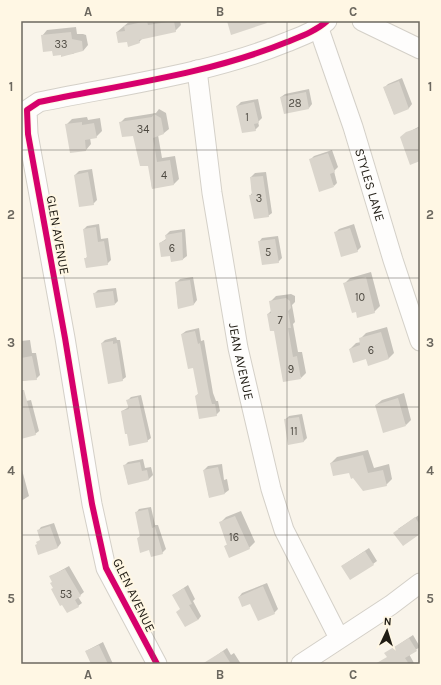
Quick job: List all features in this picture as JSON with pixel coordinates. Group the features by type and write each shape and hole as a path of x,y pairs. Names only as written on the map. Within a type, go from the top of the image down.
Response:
{"street":[{"path":"362,21 420,49"},
{"name":"GLEN AVENUE","path":"157,664 106,568 92,504 65,338 28,134 27,110 39,102 197,70 264,52 323,25"},
{"name":"STYLES LANE","path":"323,25 393,260 420,341"},
{"name":"JEAN AVENUE","path":"197,70 212,193 238,348 270,489 284,530 339,638"},
{"path":"301,664 391,605 420,583"}],"building":[{"path":"147,21 148,25 174,21 176,32 139,40 140,43 128,47 127,42 118,43 116,32 125,31 124,26"},
{"path":"227,21 266,21 267,23 231,35"},
{"path":"71,32 72,39 82,41 83,51 61,57 61,55 53,56 52,51 43,52 41,35"},
{"path":"399,81 409,109 394,115 383,87"},
{"path":"306,92 309,109 284,114 280,97"},
{"path":"254,102 259,123 254,124 256,131 242,133 236,106"},
{"path":"154,114 161,118 164,134 153,138 157,162 170,160 174,185 152,189 148,166 140,166 133,136 122,137 119,122 152,117"},
{"path":"82,122 82,125 94,123 97,138 85,140 86,151 70,153 65,124"},
{"path":"418,128 420,134 420,161 410,165 400,137 406,132"},
{"path":"328,153 335,172 330,174 334,187 319,192 309,159"},
{"path":"88,172 94,205 79,207 74,175"},
{"path":"263,176 269,217 254,219 249,195 252,195 250,177"},
{"path":"96,227 98,242 104,241 108,265 86,268 84,258 87,258 83,229"},
{"path":"350,228 358,252 341,257 334,232"},
{"path":"182,232 183,260 171,262 170,256 161,257 159,243 166,240 165,235"},
{"path":"275,239 279,263 262,265 258,241"},
{"path":"366,277 375,313 357,318 356,312 352,313 343,283"},
{"path":"190,280 194,305 178,309 175,282"},
{"path":"113,291 115,305 96,308 93,293"},
{"path":"286,298 290,301 291,308 288,311 291,328 288,328 293,357 297,356 301,379 283,382 274,331 270,331 267,314 271,313 269,301"},
{"path":"195,331 198,344 200,343 210,397 212,404 215,404 217,416 199,419 195,396 198,394 193,368 188,369 181,334"},
{"path":"381,332 389,359 368,366 366,359 353,363 349,349 360,345 359,338"},
{"path":"113,341 113,344 117,343 123,381 108,384 101,343"},
{"path":"32,356 37,380 21,381 21,358"},
{"path":"21,390 24,390 36,435 21,439"},
{"path":"138,397 148,442 129,446 127,434 125,434 121,411 129,409 126,400"},
{"path":"398,398 406,426 383,433 375,405"},
{"path":"299,417 304,442 288,445 284,419"},
{"path":"363,455 368,473 383,470 387,486 363,491 353,478 351,479 349,473 333,476 330,463"},
{"path":"140,462 142,471 147,470 149,480 128,485 123,465"},
{"path":"218,467 225,494 209,498 203,470"},
{"path":"148,509 152,528 155,527 163,554 151,557 149,550 140,553 137,538 140,537 135,512"},
{"path":"235,516 250,549 229,558 224,546 227,545 219,522"},
{"path":"415,517 420,525 420,534 403,546 393,533"},
{"path":"50,526 58,548 38,555 35,545 37,544 36,542 40,540 37,530"},
{"path":"365,551 374,565 350,580 341,566"},
{"path":"65,569 81,596 75,600 79,607 67,613 62,605 60,606 51,589 53,588 50,583 52,582 49,576"},
{"path":"263,586 275,614 258,621 250,604 242,607 238,597"},
{"path":"184,588 192,604 189,605 198,620 185,627 176,612 180,609 172,595"},
{"path":"409,638 417,651 405,658 409,664 375,664 387,657 384,653"},
{"path":"99,645 108,664 91,664 85,651"},
{"path":"223,651 231,664 202,664"}],"cycle path":[{"path":"157,664 106,568 92,504 65,338 28,134 27,110 39,102 164,78 227,62 298,38 323,25 327,21"}]}
